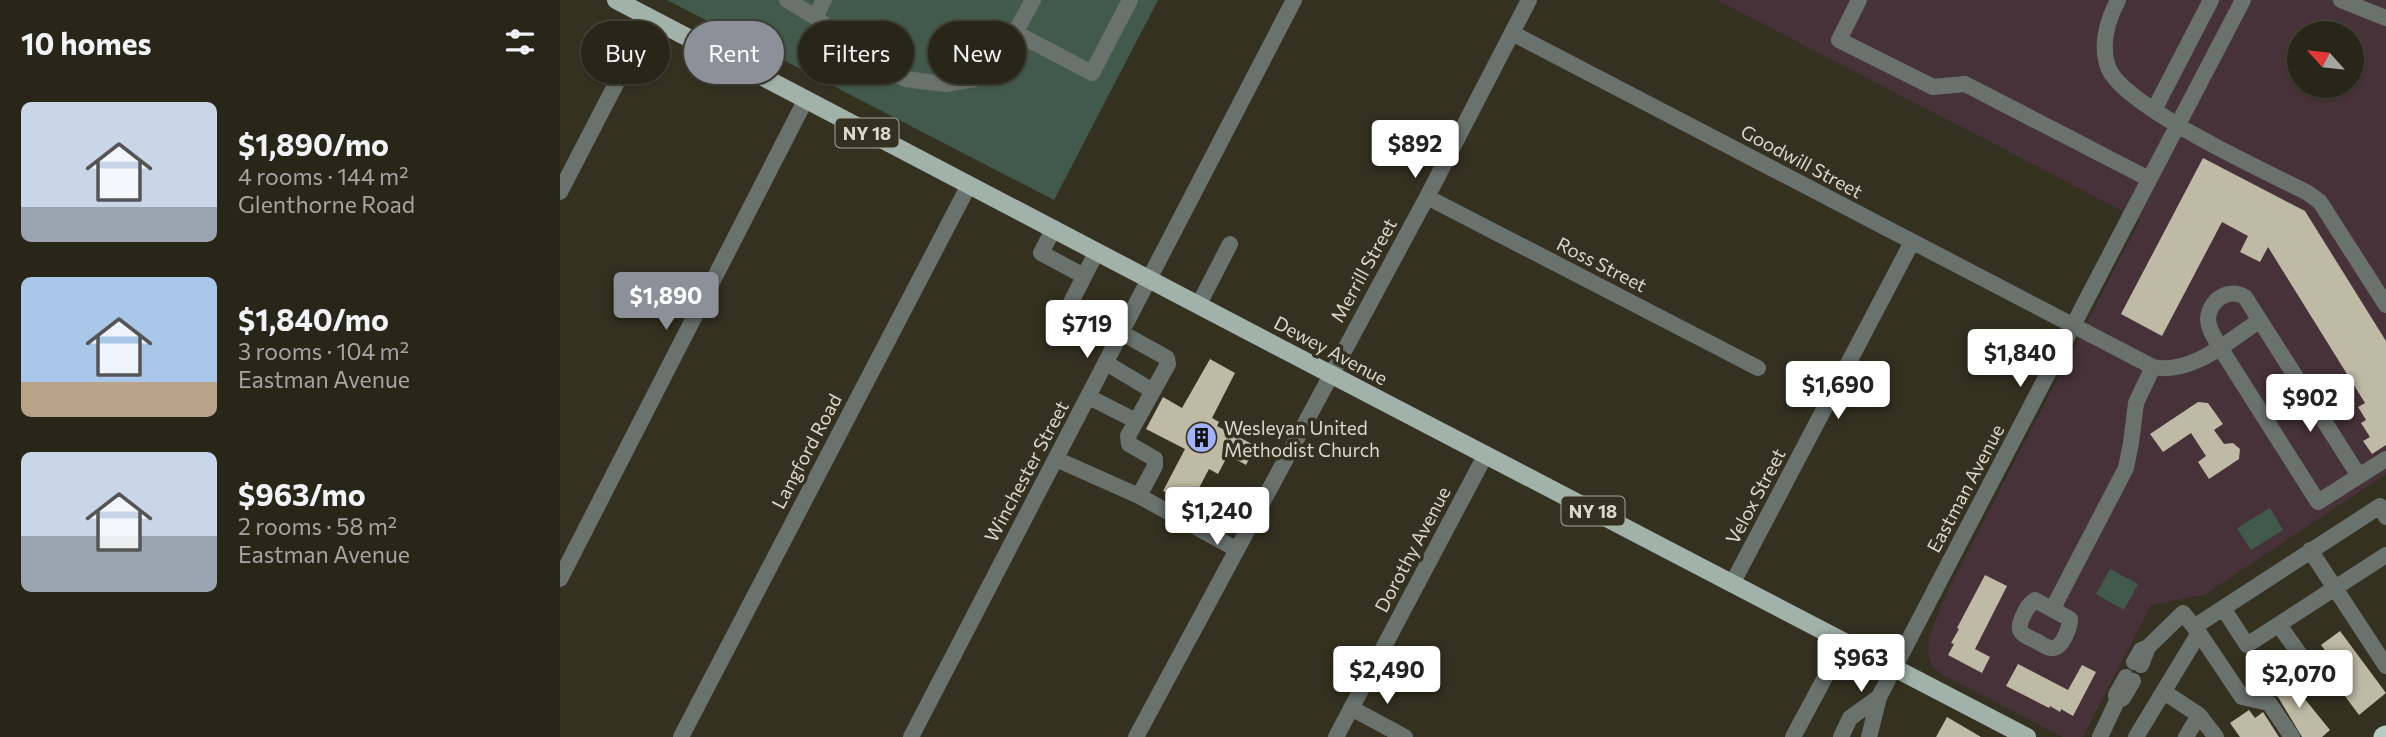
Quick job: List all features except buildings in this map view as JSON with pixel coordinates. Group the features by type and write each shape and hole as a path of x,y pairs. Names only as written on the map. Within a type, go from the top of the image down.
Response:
{"main road":[{"name":"Dewey Avenue","path":"616,0 2025,737"}],"street":[{"path":"788,0 815,17 864,57 905,79 928,82"},
{"path":"815,17 824,0"},
{"path":"1022,21 1033,0"},
{"path":"1026,38 1092,73 1130,0"},
{"name":"Winchester Street","path":"911,737 1294,0"},
{"name":"Merrill Street","path":"1136,737 1427,197 1529,0"},
{"path":"1859,0 1839,40 1933,87 1965,84 2149,179"},
{"path":"2118,0 2109,16 2103,43 2109,69 2125,91 2177,125 2308,193 2320,202 2386,304"},
{"path":"2154,110 2211,0"},
{"name":"Eastman Avenue","path":"1869,737 1879,697 2244,0"},
{"path":"2341,0 2386,18"},
{"path":"560,192 650,18"},
{"name":"Goodwill Street","path":"1512,33 2152,367"},
{"path":"560,579 805,101"},
{"name":"Langford Road","path":"681,737 969,185"},
{"name":"Ross Street","path":"1427,197 1758,368"},
{"path":"1054,228 1041,253 1084,276"},
{"name":"Velox Street","path":"1732,584 1912,242"},
{"path":"1199,304 1230,244"},
{"path":"1055,334 1097,251"},
{"path":"2359,476 2245,297 2238,292 2224,294 2216,301 2208,317 2209,326 2318,502 2386,459"},
{"path":"2053,608 2126,468 2136,403 2152,367 2166,370 2180,368 2259,321"},
{"path":"1122,333 1167,358 1168,364 1128,436 1129,444 1155,459 1155,466 1139,496"},
{"path":"1106,363 1153,391"},
{"path":"1089,397 1136,421"},
{"name":"Dorothy Avenue","path":"1336,737 1486,454"},
{"path":"1056,460 1139,496 1236,549"},
{"path":"2136,737 2164,692 2196,630 2223,608 2310,550 2384,508"},
{"path":"2310,550 2386,666"},
{"path":"2223,608 2247,645 2386,555"},
{"path":"2137,664 2148,647 2183,613 2242,697 2269,703 2292,737"},
{"path":"2279,625 2318,680"},
{"path":"1793,737 1844,642"},
{"path":"2101,737 2117,701 2116,695 2129,679"},
{"path":"2164,692 2199,715 2216,737"},
{"path":"1841,737 1850,718 1879,697"},
{"path":"1351,709 1405,737"},
{"path":"2186,737 2199,715"}],"shaded area":[{"path":"1717,0 2386,0 2386,474 2204,595 2151,605 2083,737 2063,737 1941,674 1933,667 1929,659 1928,639 1948,590 2140,220"}],"green space":[{"path":"667,0 1158,0 1054,200 830,84 914,84 914,21 798,21 798,68 784,60 784,21 708,21"},
{"path":"2270,508 2283,530 2251,550 2237,528"},
{"path":"2110,569 2138,584 2124,610 2096,594"}],"place":[{"name":"Wesleyan United Methodist Church","path":"1201,438"}]}
